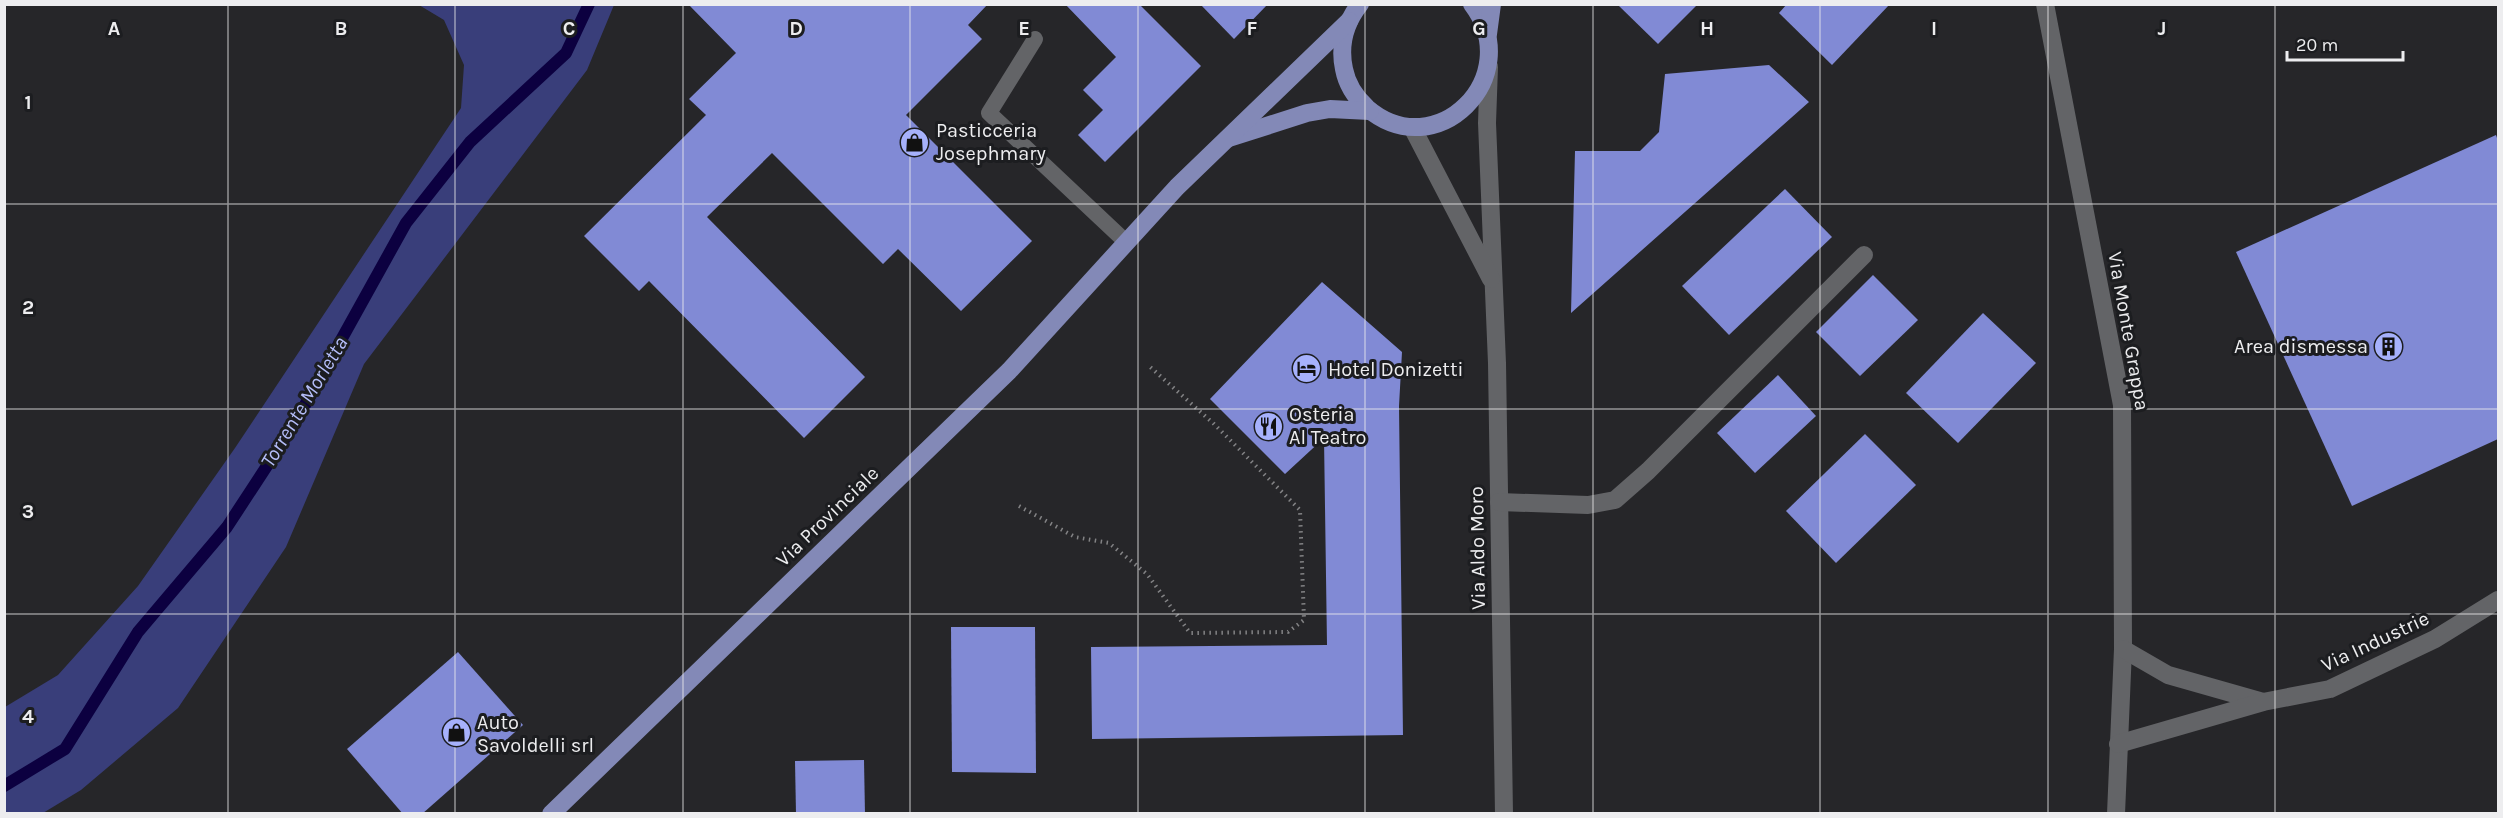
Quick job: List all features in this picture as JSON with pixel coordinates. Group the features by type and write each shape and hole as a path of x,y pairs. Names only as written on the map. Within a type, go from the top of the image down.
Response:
{"main road":[{"path":"1360,4 1349,21 1342,47 1345,74 1352,91 1370,111 1386,120 1412,127 1439,123 1463,109 1481,88 1489,62 1487,36 1492,4"},
{"path":"1472,4 1481,18 1487,36"},
{"name":"Via Provinciale","path":"551,813 1009,371 1126,242 1225,140 1349,21"},
{"path":"1225,140 1307,113 1330,109 1370,111"}],"street":[{"name":"Via Monte Grappa","path":"2045,4 2122,405 2123,649 2116,813"},
{"name":"Via Aldo Moro","path":"1489,62 1487,123 1494,283 1504,813"},
{"name":"Via Aldo Moro","path":"1412,127 1494,283"},
{"path":"1499,502 1588,505 1616,500 1648,471 1864,255"},
{"name":"Via Industrie","path":"2118,744 2263,702 2330,689 2435,639 2499,600"},
{"name":"Via Industrie","path":"2123,649 2168,675 2263,702"}],"lane":[{"path":"1035,39 989,113 1126,242"}],"path":[{"path":"1019,506 1075,537 1109,543 1147,574 1190,633 1288,632 1304,620 1299,510 1213,423 1148,364"}],"shaded area":[{"path":"419,5 614,5 587,70 364,364 286,547 178,708 81,790 43,813 5,813 5,707 58,675 138,586 235,448 461,108 464,65 444,20"}],"building":[{"path":"688,4 988,4 968,25 982,39 906,115 1032,241 961,311 898,249 883,264 772,153 707,217 865,377 804,438 649,281 639,291 584,236 706,115 689,99 736,53"},
{"path":"1065,4 1139,4 1201,66 1105,162 1078,135 1103,110 1083,90 1116,57"},
{"path":"1200,4 1268,4 1234,39"},
{"path":"1787,4 1890,4 1832,65 1779,13"},
{"path":"1618,5 1697,5 1658,44"},
{"path":"1769,65 1809,102 1571,313 1575,151 1640,151 1659,132 1665,74"},
{"name":"Area dismessa","path":"2496,135 2498,141 2498,439 2352,506 2236,252"},
{"path":"1785,189 1832,237 1729,335 1682,286"},
{"path":"1873,275 1918,320 1860,376 1816,332"},
{"path":"1322,282 1402,352 1399,406 1403,735 1092,739 1091,647 1327,645 1324,438 1285,474 1210,399"},
{"path":"1983,313 2036,363 1958,443 1906,393"},
{"path":"1778,375 1816,416 1755,473 1717,433"},
{"path":"1865,434 1916,485 1836,563 1786,511"},
{"path":"951,627 1035,627 1036,773 952,772"},
{"path":"458,652 523,725 422,814 403,814 347,749"},
{"path":"864,760 865,814 796,814 795,761"}],"waterway":[{"name":"Torrente Morletta","path":"4,786 65,749 138,632 227,527 295,423 406,223 470,142 566,53 589,4"}],"place":[{"name":"Pasticceria Josephmary","path":"915,142"},
{"name":"Area dismessa","path":"2389,346"},
{"name":"Hotel Donizetti","path":"1307,369"},
{"name":"Osteria Al Teatro","path":"1268,426"},
{"name":"Auto Savoldelli srl","path":"456,733"}]}
